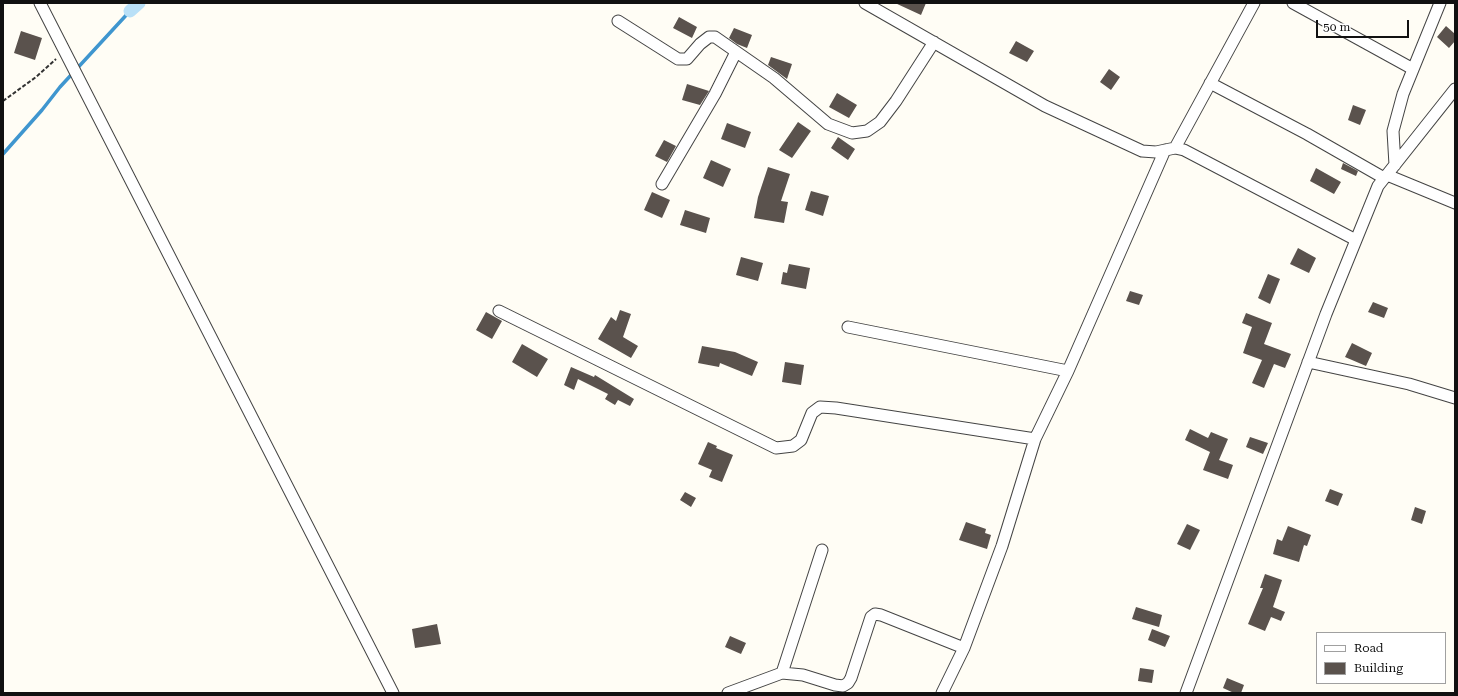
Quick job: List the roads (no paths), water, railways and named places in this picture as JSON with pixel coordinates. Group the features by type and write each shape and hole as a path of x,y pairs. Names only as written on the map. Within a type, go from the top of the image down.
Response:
{"street":[{"path":"40,3 393,693"},
{"path":"865,3 1045,106 1142,151 1156,152 1170,149 1184,150 1356,240"},
{"path":"942,693 964,648 1002,546 1035,439 1068,371 1170,149 1210,84 1254,3"},
{"path":"1293,3 1413,69"},
{"path":"1395,165 1393,131 1403,94 1440,3"},
{"path":"618,21 678,59 687,59 700,44 709,38 716,37 774,78 828,124 852,133 867,131 880,122 896,101 934,42"},
{"path":"662,184 715,94 736,52"},
{"path":"1210,84 1386,176 1455,203"},
{"path":"1186,693 1326,314 1378,186 1455,89"},
{"path":"498,311 776,448 793,446 801,440 812,413 820,407 836,408 1035,439"},
{"path":"848,327 1068,371"},
{"path":"1308,362 1409,384 1455,398"},
{"path":"782,673 822,550"},
{"path":"728,693 782,673 802,675 835,685 844,686 848,683 871,617 875,614 964,648"}],"waterway":[{"path":"3,154 60,87 130,11 132,3"},
{"path":"130,11 139,3"}]}
